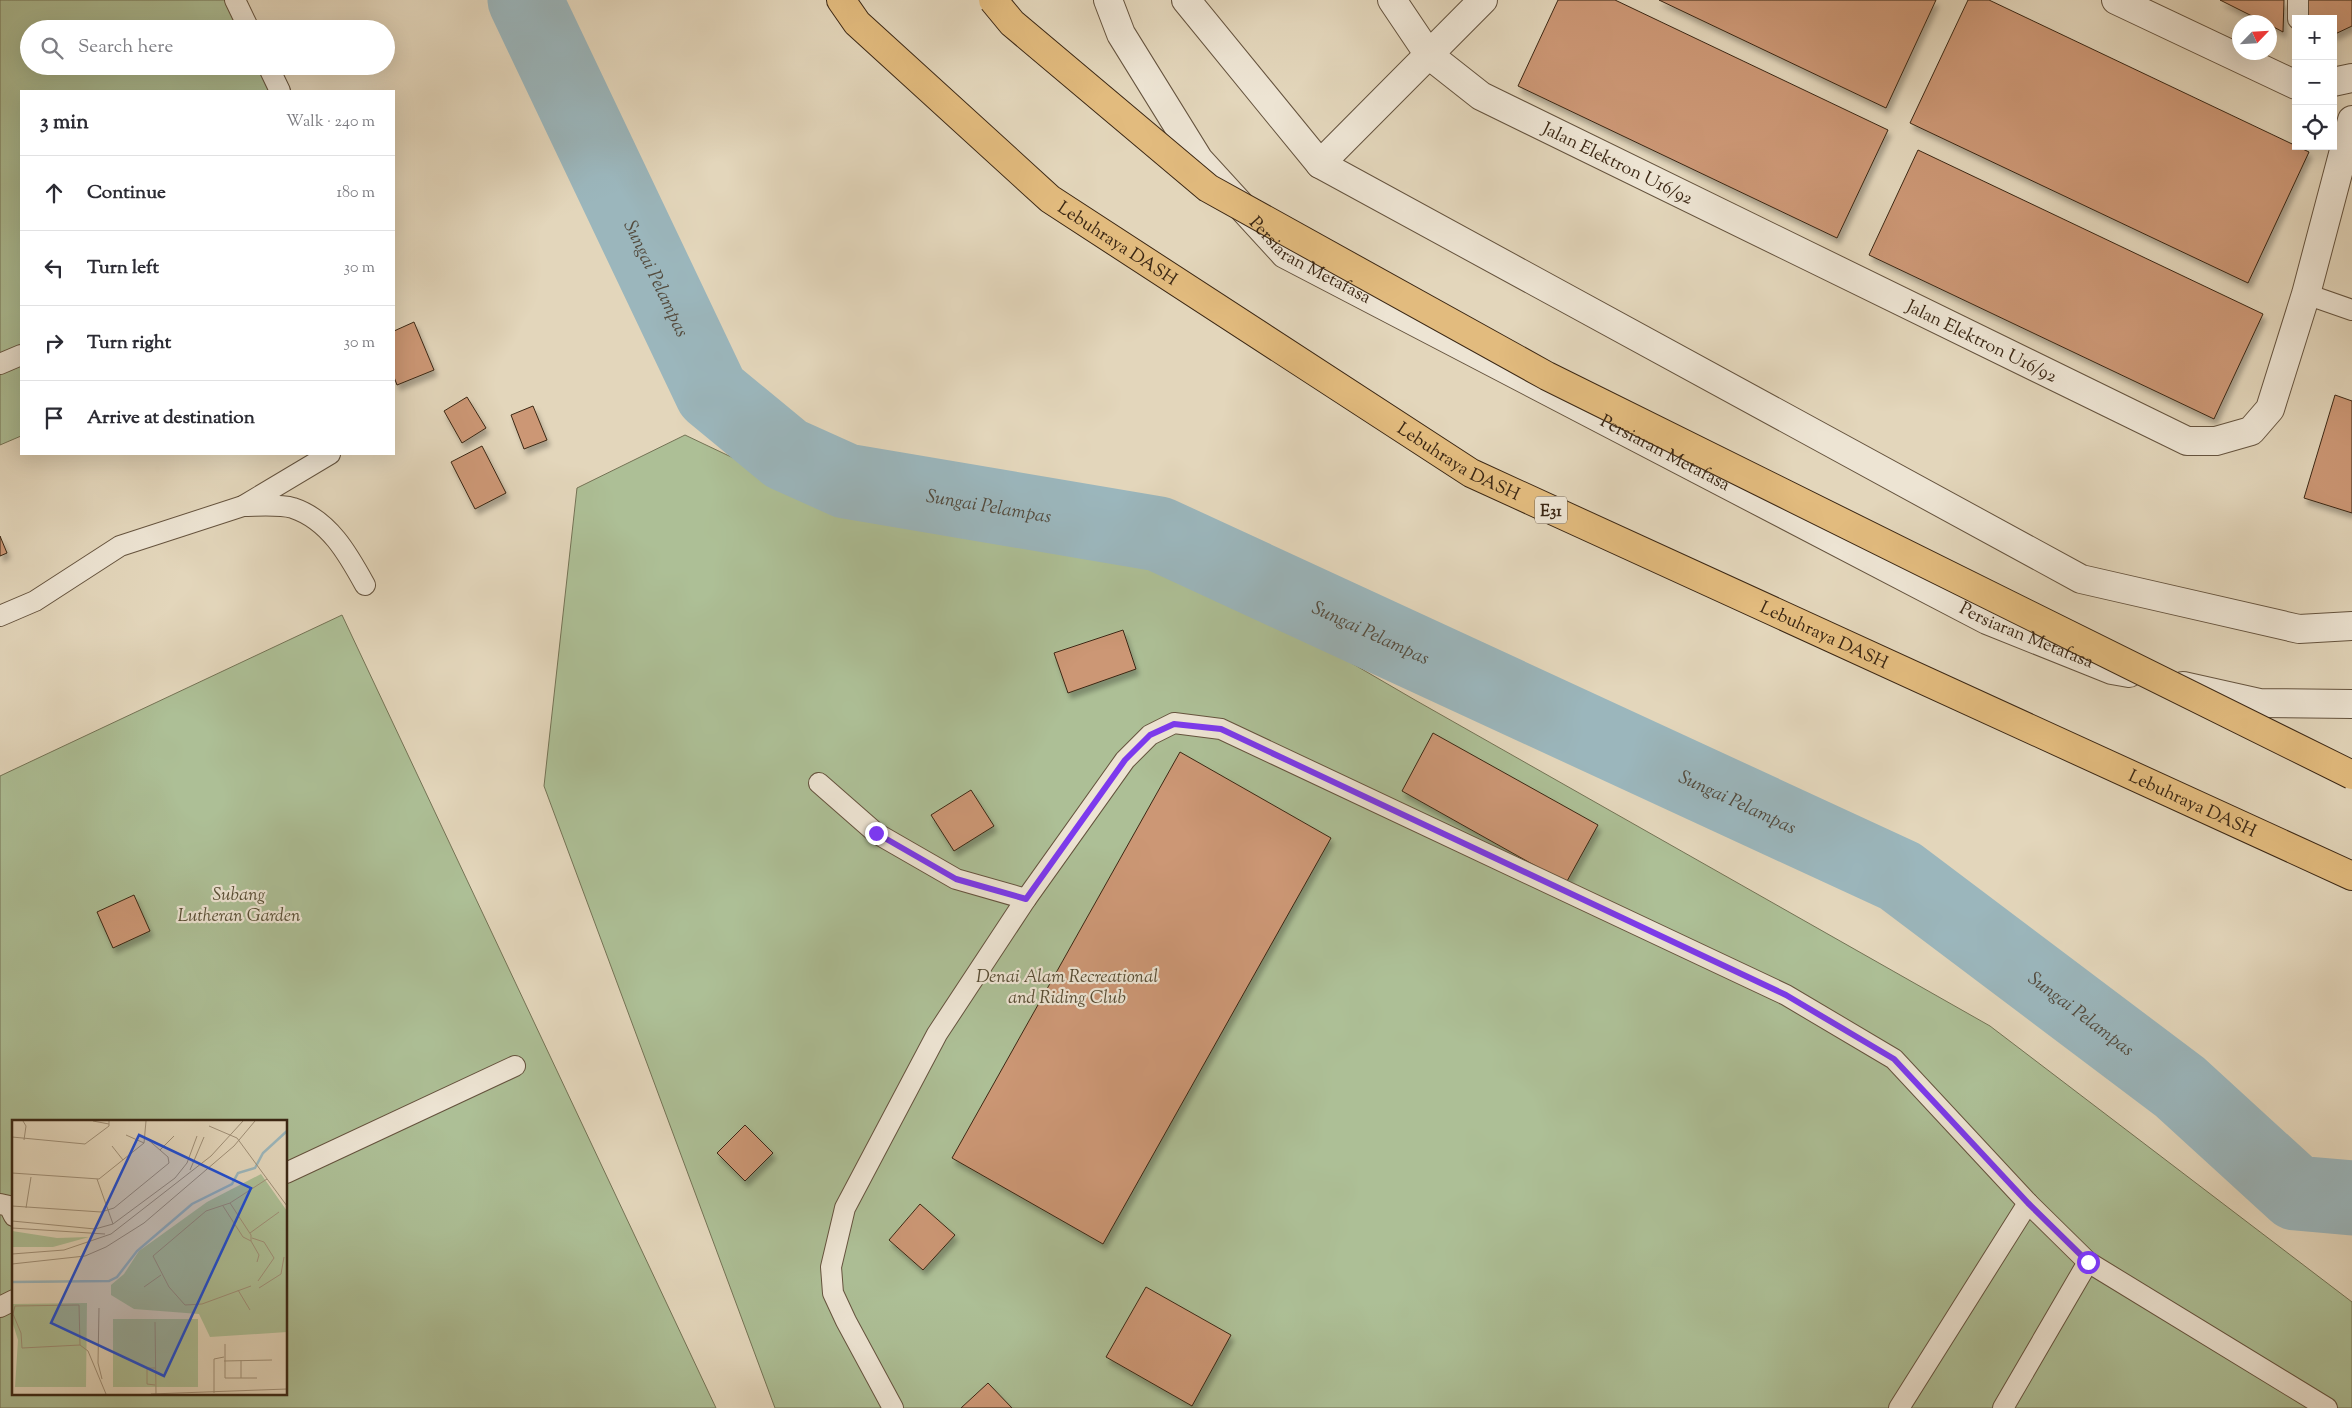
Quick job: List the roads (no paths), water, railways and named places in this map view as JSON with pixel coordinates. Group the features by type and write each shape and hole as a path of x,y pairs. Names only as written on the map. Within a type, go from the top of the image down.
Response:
{"highway":[{"name":"Lebuhraya DASH","path":"841,0 857,23 1050,199 1471,473 2352,876"},
{"path":"993,0 1012,23 1208,188 1547,376 2352,775"}],"street":[{"name":"Persiaran Metafasa","path":"1108,0 1121,34 1199,160 1285,254 1987,620 2121,672 2259,703 2352,704"},
{"path":"1186,0 1320,164 2081,579 2299,629 2352,626"},
{"name":"Jalan Elektron U16/92","path":"1392,0 1429,55 1481,96 2186,441 2216,441 2251,431 2270,409 2306,294 2352,120"},
{"path":"1320,164 1483,0"},
{"path":"2116,0 2292,83"},
{"path":"2337,81 2352,78"}],"lane":[{"path":"235,0 245,20"},
{"path":"2298,0 2298,15"},
{"path":"272,75 280,90"},
{"path":"2306,294 2352,310"},
{"path":"0,364 20,355"},
{"path":"0,616 35,600 120,546 243,506 328,455"},
{"path":"243,506 292,508 314,517 343,547 365,586"},
{"path":"893,1408 833,1293 831,1267 845,1208 937,1034 1026,899 1125,760 1150,735 1174,724 1221,729 1786,995 1894,1059 2028,1203 2088,1262 2327,1408"},
{"path":"819,783 876,833 956,879 1026,899"},
{"path":"288,1172 515,1066"},
{"path":"1899,1408 2028,1203"},
{"path":"0,1204 9,1206 12,1212"},
{"path":"2002,1408 2088,1262"},
{"path":"0,1307 12,1301"}],"waterway":[{"name":"Sungai Pelampas","path":"525,0 712,393 786,454 846,481 1159,534 1900,876 2180,1087 2296,1193 2352,1198"}],"park label":[{"name":"Subang Lutheran Garden","path":"239,904"},
{"name":"Denai Alam Recreational and Riding Club","path":"1067,986"}]}
